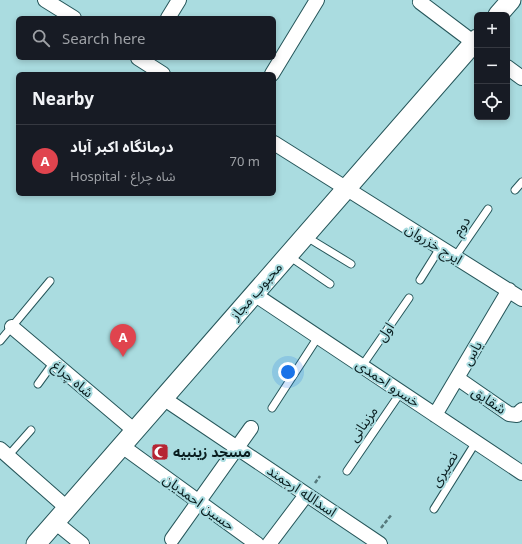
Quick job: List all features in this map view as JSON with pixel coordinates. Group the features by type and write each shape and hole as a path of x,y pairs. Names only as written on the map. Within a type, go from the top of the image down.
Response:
{"main road":[{"path":"501,12 511,0"},
{"name":"محبوب مجاز","path":"36,544 474,44"}],"street":[{"path":"45,0 71,16"},
{"path":"169,16 179,0"},
{"path":"273,72 317,0"},
{"path":"421,0 420,2 474,41"},
{"path":"142,60 160,72"},
{"path":"510,69 522,78"},
{"name":"ایرج خزروان","path":"276,144 522,299"},
{"name":"یاس","path":"435,415 509,290"},
{"name":"خسرو احمدی","path":"254,294 522,473"},
{"name":"شاه چراغ","path":"12,327 135,430"},
{"name":"شقایق","path":"457,378 509,414 517,415 522,410"},
{"name":"اسدالله ارجمند","path":"163,398 306,494 374,542"},
{"path":"172,539 252,428"},
{"name":"حسین احمدیان","path":"122,446 257,544"},
{"path":"4,452 67,508"},
{"path":"269,544 306,494"},
{"path":"55,522 82,544"}],"lane":[{"path":"515,190 522,182"},
{"name":"دوم","path":"455,257 488,209"},
{"path":"305,236 351,264"},
{"path":"420,280 440,248"},
{"path":"288,255 330,284"},
{"path":"0,341 50,282"},
{"name":"اول","path":"362,366 409,298"},
{"path":"272,408 318,337"},
{"path":"38,384 54,362"},
{"name":"مزینانی","path":"347,471 401,392"},
{"path":"4,452 31,430"},
{"name":"نصیری","path":"434,509 476,442"}],"place":[{"name":"درمانگاه اکبر آباد","path":"123,357"},
{"name":"مسجد زینبیه","path":"160,452"}]}
